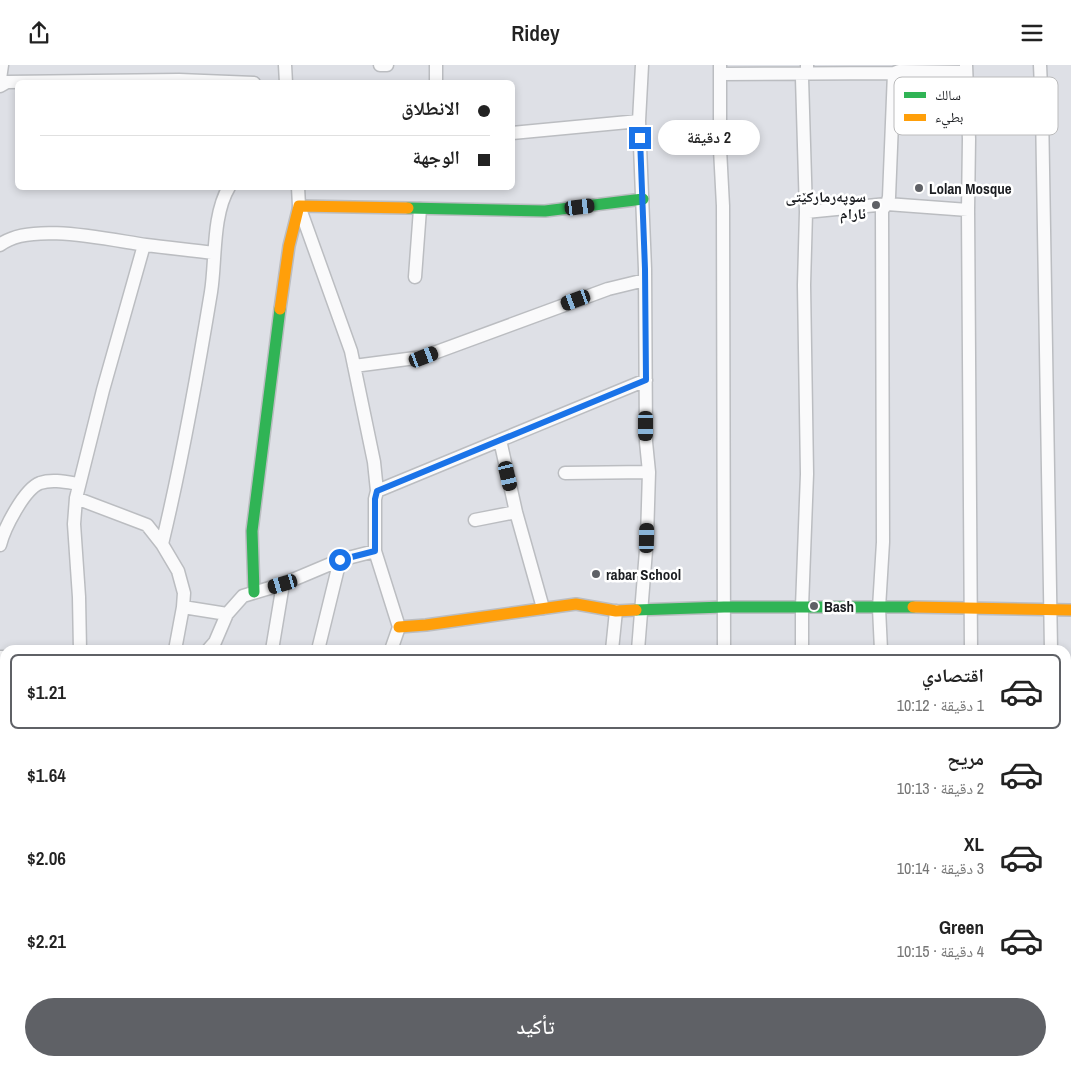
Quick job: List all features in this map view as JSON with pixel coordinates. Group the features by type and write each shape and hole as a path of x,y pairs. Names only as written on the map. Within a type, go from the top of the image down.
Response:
{"main road":[{"path":"254,592 252,531 289,246 299,206 545,211 643,199"},
{"path":"399,627 576,604 616,611 724,607 879,609 970,607 1071,610"}],"street":[{"path":"0,79 2,65"},
{"path":"285,65 286,80"},
{"path":"380,65 387,65"},
{"path":"436,65 436,80"},
{"path":"638,645 647,538 649,472 646,442 645,280 640,121 642,65"},
{"path":"724,645 723,216 720,149 720,69 966,69"},
{"path":"802,645 807,474 804,285 806,212 802,78 806,69"},
{"path":"0,86 15,83"},
{"path":"881,645 879,609 883,542 882,210 887,204 889,197 894,117"},
{"path":"515,133 640,121"},
{"path":"969,135 971,645"},
{"path":"1043,135 1051,645"},
{"path":"162,544 176,486 201,352 220,213 228,190"},
{"path":"298,190 299,206 351,351 354,365 374,462 377,491 375,499 375,551 399,627 394,645"},
{"path":"806,212 887,204 968,210"},
{"path":"415,277 420,209"},
{"path":"1,242 17,236 40,234 102,237 144,245 214,253"},
{"path":"80,645 74,524 76,498 103,390 144,245"},
{"path":"354,365 424,357 608,289 645,280"},
{"path":"377,491 646,380"},
{"path":"500,440 516,512 543,608"},
{"path":"565,473 649,472"},
{"path":"0,545 4,523 38,484 50,481 79,485"},
{"path":"76,498 147,525 162,544 178,571 184,593 176,645"},
{"path":"475,520 516,512"},
{"path":"215,645 226,614 243,596 283,584 340,560 375,551"},
{"path":"319,645 340,560"},
{"path":"273,645 283,584"},
{"path":"183,607 226,614"},
{"path":"613,645 616,611"}],"traffic: fast":[{"path":"408,208 545,211 643,199"},
{"path":"254,592 252,531 280,309"},
{"path":"636,610 724,607 913,607"}],"traffic: slow":[{"path":"280,309 289,246 299,206 408,208"},
{"path":"399,627 576,604 616,611 636,610"},
{"path":"913,607 1071,610"}],"place":[{"name":"Lolan Mosque","path":"919,188"},
{"name":"سوپەرمارکێتی ئارام","path":"876,205"},
{"name":"rabar School","path":"596,574"},
{"name":"Bash","path":"814,606"}],"route":[{"path":"340,560 375,551 375,499 377,491 646,380 645,269 640,138"}]}
